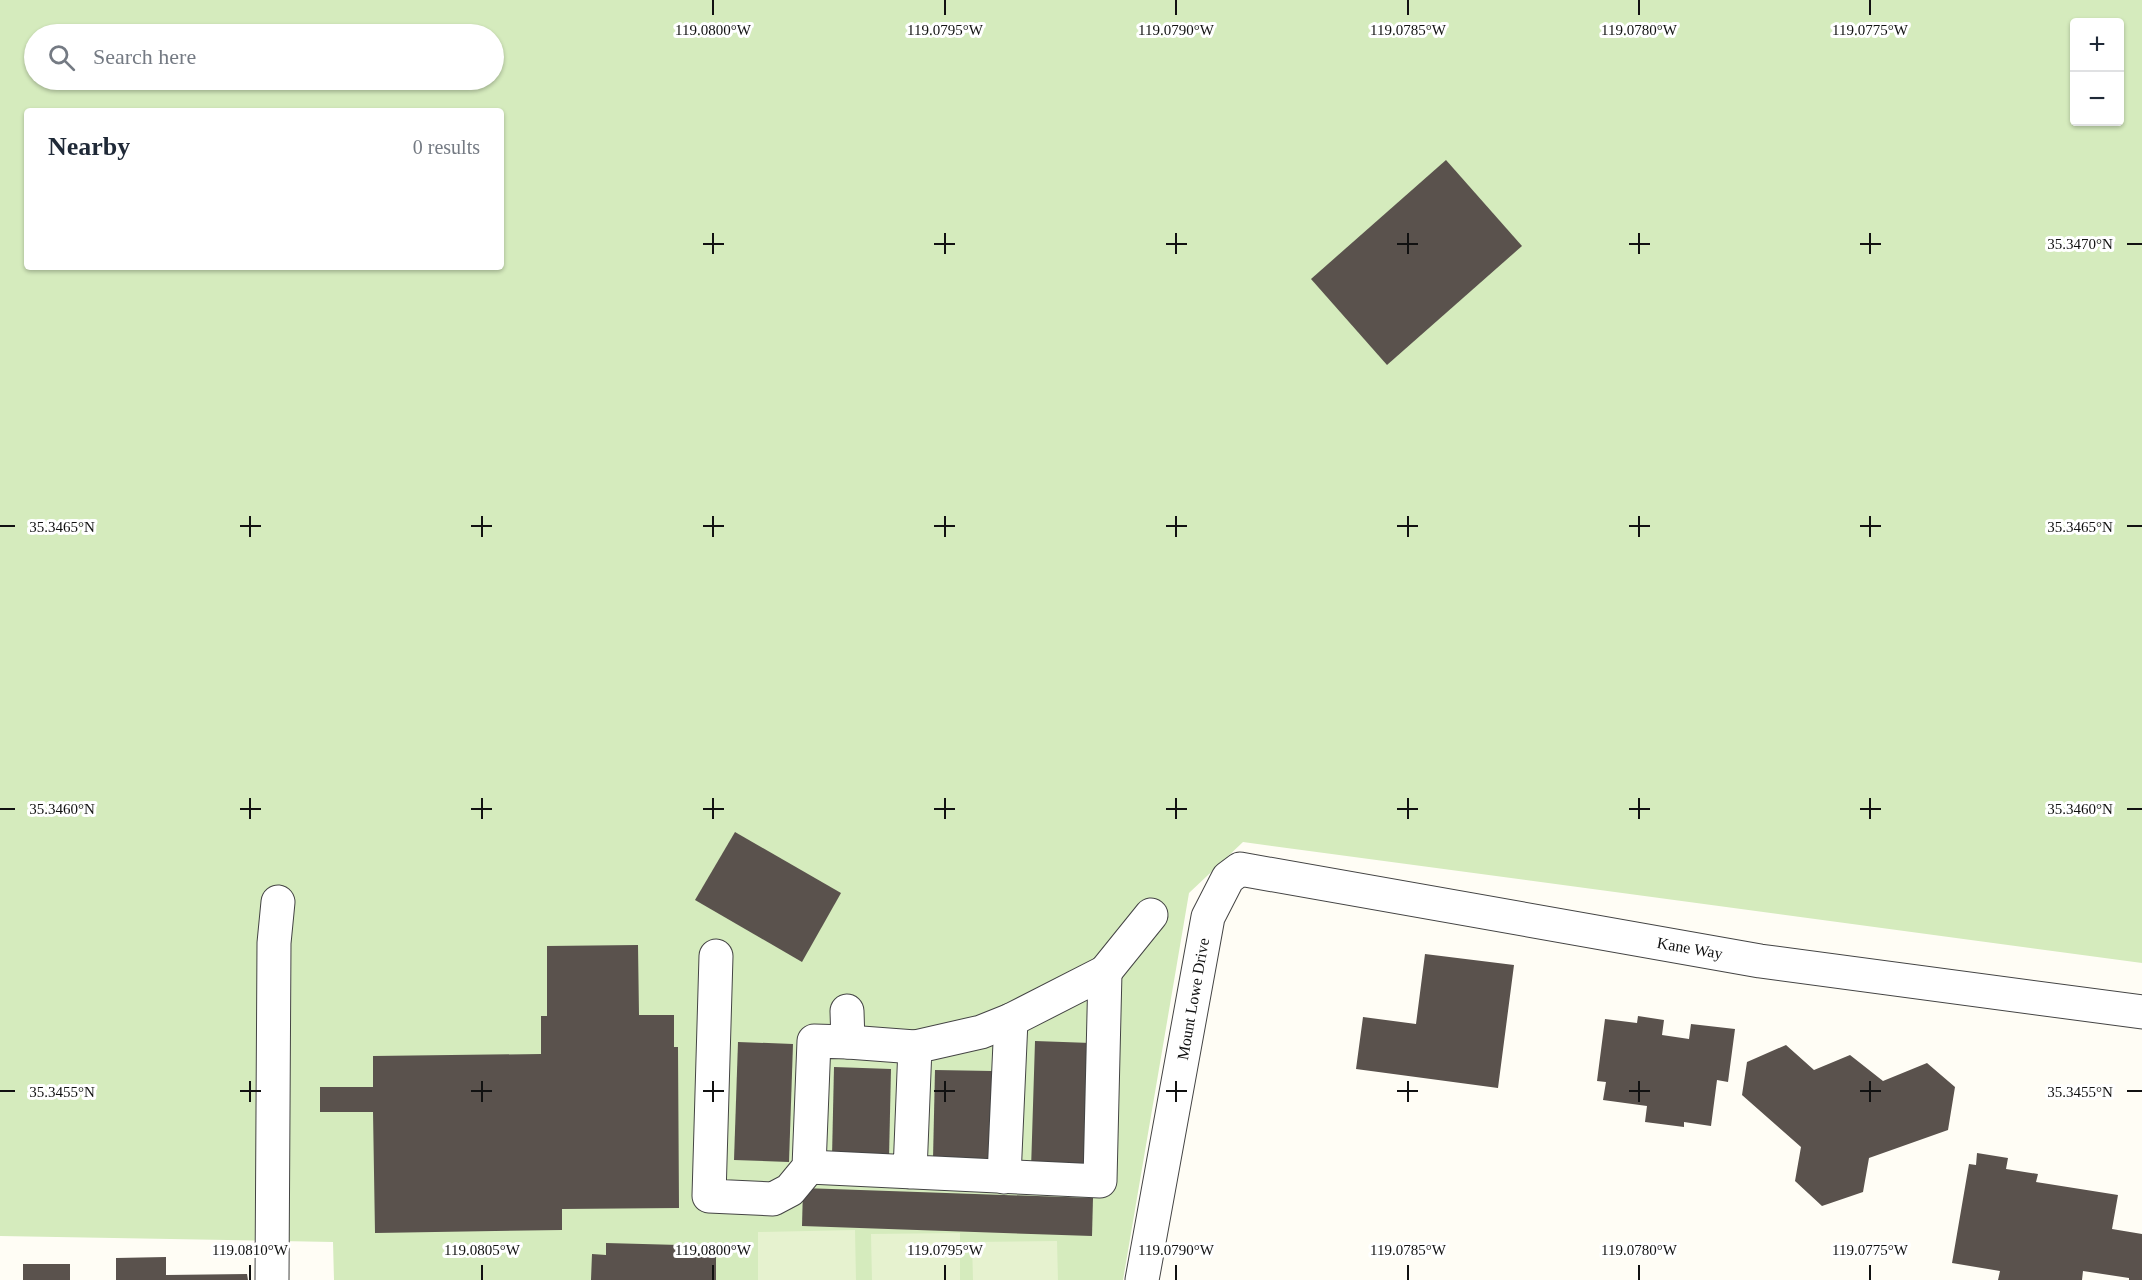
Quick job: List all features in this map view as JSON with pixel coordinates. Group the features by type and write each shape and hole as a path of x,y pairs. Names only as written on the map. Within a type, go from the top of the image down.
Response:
{"street":[{"name":"Kane Way","path":"1239,869 1760,961 2142,1012"},
{"name":"Mount Lowe Drive","path":"1142,1280 1208,917 1228,878 1239,869"},
{"path":"272,1280 274,943 278,902"},
{"path":"716,956 709,1197 773,1199 790,1190 809,1167 814,1041 847,1026 915,1047 981,1032 1011,1020 1105,972 1151,915"},
{"path":"809,1167 1100,1181 1105,972"},
{"path":"1004,1177 1011,1020"},
{"path":"910,1172 915,1047"}],"green space":[{"path":"0,0 2142,0 2142,963 1243,842 1189,893 1123,1280 334,1280 333,1242 0,1236"},
{"path":"855,1230 856,1280 758,1280 758,1232"},
{"path":"960,1233 960,1280 872,1280 871,1234"},
{"path":"1057,1241 1058,1280 973,1280 972,1242"}],"building":[{"path":"1446,160 1522,246 1387,365 1311,279"},
{"path":"735,832 841,893 802,962 695,900"},
{"path":"638,945 639,1015 674,1015 674,1047 678,1047 679,1208 562,1209 562,1230 375,1233 373,1112 320,1112 320,1087 373,1087 373,1056 541,1054 541,1016 547,1016 547,946"},
{"path":"1425,954 1514,965 1498,1088 1356,1069 1363,1017 1416,1024"},
{"path":"1638,1016 1664,1020 1662,1035 1689,1039 1691,1024 1735,1029 1728,1082 1717,1080 1711,1126 1684,1122 1684,1127 1645,1122 1647,1106 1603,1100 1606,1082 1597,1081 1605,1019 1637,1023"},
{"path":"1035,1041 1091,1043 1087,1171 1031,1169"},
{"path":"738,1042 793,1044 789,1162 734,1160"},
{"path":"1786,1045 1814,1070 1850,1055 1883,1081 1927,1063 1955,1087 1948,1130 1869,1158 1863,1192 1822,1206 1795,1181 1801,1147 1742,1095 1747,1062"},
{"path":"834,1067 891,1069 889,1158 832,1157"},
{"path":"935,1070 992,1071 990,1160 933,1159"},
{"path":"1977,1153 2008,1158 2006,1169 2038,1174 2036,1182 2118,1195 2112,1229 2142,1234 2142,1280 2129,1280 2129,1278 2083,1271 2082,1280 1998,1280 2000,1271 1952,1263 1969,1164 1976,1165"},
{"path":"803,1188 1093,1198 1092,1236 802,1226"},
{"path":"606,1243 716,1246 716,1280 591,1280 592,1254 606,1255"},
{"path":"166,1257 166,1275 247,1274 248,1280 116,1280 116,1258"},
{"path":"23,1264 70,1264 70,1280 23,1280"}]}
